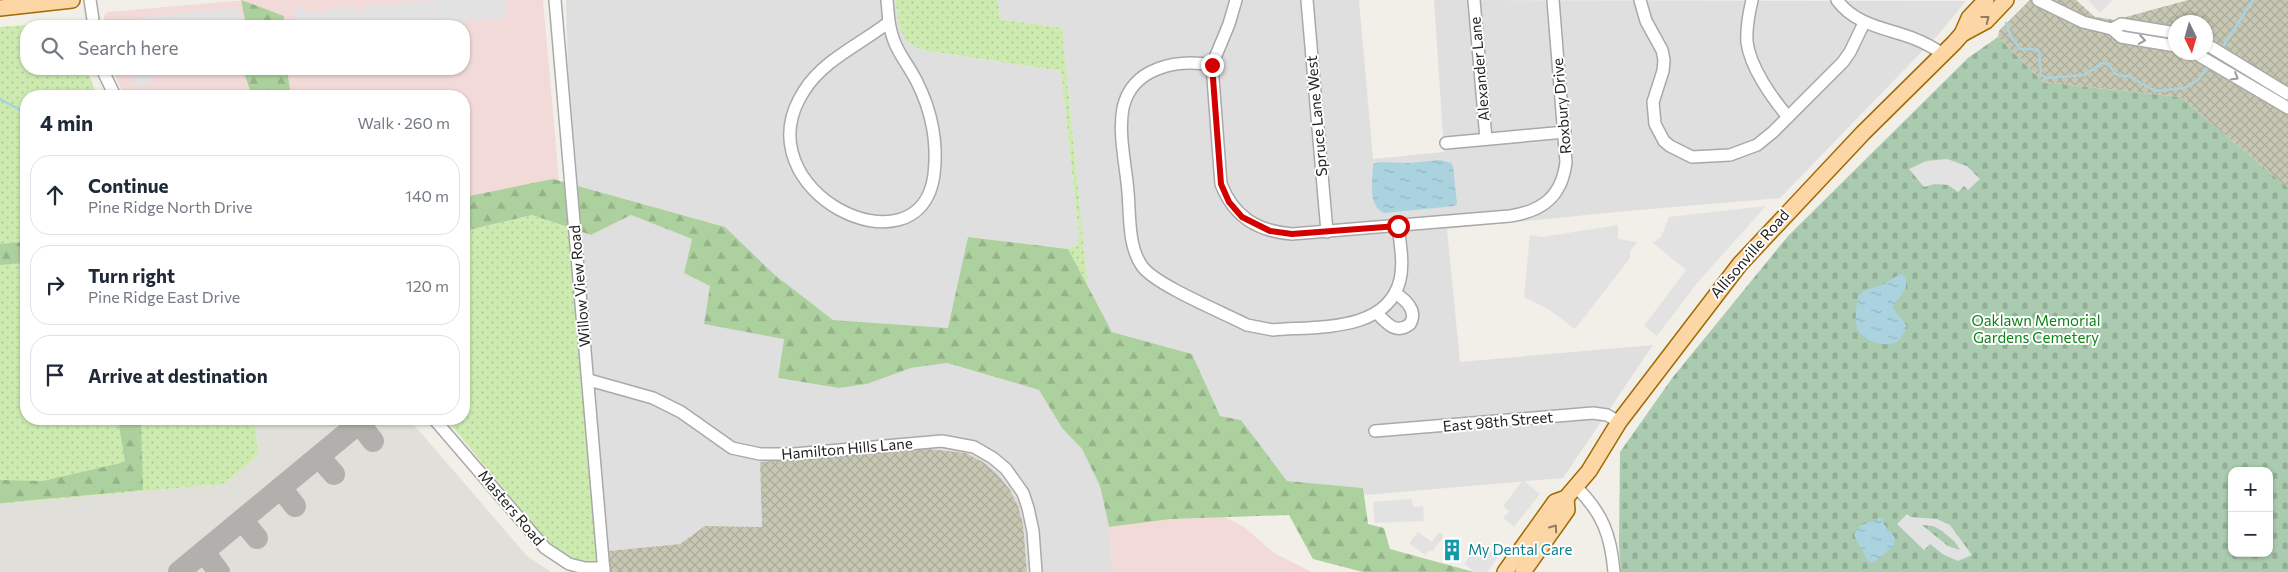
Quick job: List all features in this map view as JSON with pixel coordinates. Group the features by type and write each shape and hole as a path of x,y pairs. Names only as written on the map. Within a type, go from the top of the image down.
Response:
{"main road":[{"path":"0,8 72,0"},
{"name":"Allisonville Road","path":"1962,34 1969,18 1986,0"},
{"name":"Allisonville Road","path":"1505,572 1555,502 1571,492 1589,471 1619,422 1740,264 1863,132 1962,34 1986,20 2006,0"},
{"name":"Allisonville Road","path":"1523,572 1567,510 1571,492"}],"street":[{"path":"90,0 93,20"},
{"name":"Willow View Road","path":"555,0 604,570"},
{"path":"887,0 889,22 895,47 918,84 929,111 936,152 933,181 924,204 909,218 883,222 870,221 845,212 814,190 805,181 795,164 790,135 793,112 798,100 812,80 821,70 889,22"},
{"path":"1212,65 1178,64 1160,67 1148,73 1127,96 1122,124 1136,255 1148,274 1168,286 1247,325 1261,328 1273,330 1358,322 1377,313 1390,302 1401,278 1398,226 1292,234 1270,231 1242,217 1229,202 1221,184 1212,65 1231,19 1236,0"},
{"name":"Spruce Lane West","path":"1307,0 1327,232"},
{"name":"Alexander Lane","path":"1474,0 1486,139"},
{"name":"Roxbury Drive","path":"1398,226 1528,213 1544,204 1553,196 1565,174 1564,132 1553,0"},
{"path":"1640,0 1646,21 1662,50 1664,60 1664,71 1653,102 1655,124 1664,141 1677,151 1692,157 1730,156 1757,145 1843,62 1864,23"},
{"path":"1752,0 1748,32 1750,54 1769,93 1788,117"},
{"path":"1837,0 1844,8 1864,23 1914,38 1943,54"},
{"path":"2038,0 2083,22 2112,29 2121,37 2168,45"},
{"path":"2112,29 2121,24 2168,32"},
{"path":"2213,48 2288,94"},
{"path":"2207,60 2288,108"},
{"path":"105,75 112,90"},
{"path":"1446,143 1564,132"},
{"path":"1377,313 1392,327 1402,329 1410,324 1413,315 1411,307 1395,293"},
{"name":"Hamilton Hills Lane","path":"589,380 653,398 681,412 732,448 760,454 794,454 942,441 974,447 993,458 1006,469 1022,493 1028,508 1033,531 1036,572"},
{"name":"East 98th Street","path":"1375,431 1387,432 1593,413 1607,415 1619,422"},
{"name":"Masters Road","path":"439,425 545,548 569,564 604,570"},
{"path":"1571,492 1600,516 1611,547 1614,572"}],"shaded area":[{"path":"247,0 543,0 559,181 553,179 470,196 470,90 290,90 288,75 470,75 470,20 284,20 284,16 241,1 245,20 104,20 104,15 107,12"},
{"path":"431,0 433,8 434,0 468,0 470,5 472,0 505,0 507,18 473,21 473,15 471,14 470,21 436,20 434,17 434,20 295,20 294,7 302,7 304,12 320,11 323,18 324,10 357,7 358,14 360,15 361,7 394,4 397,12 397,3"},
{"path":"566,0 895,0 899,26 922,50 1061,71 1079,236 1077,245 1068,249 968,237 949,328 833,320 775,275 725,227 578,186 568,72"},
{"path":"998,0 1359,0 1373,159 1444,152 1434,0 1966,1 1937,36 1780,198 1447,229 1460,362 1653,345 1563,478 1365,495 1362,488 1287,481 1241,420 1220,416 1192,354 1112,332 1088,287 1062,28 1000,19"},
{"path":"2030,0 2076,0 2095,17 2115,20 2188,0 2288,0 2288,188 2180,97 2043,82 1998,37 1999,31"},
{"path":"2088,0 2111,0 2112,1 2100,13"},
{"path":"240,8 241,20 172,20 172,14 206,11 207,18 209,19 209,11"},
{"path":"169,15 171,20 135,20 135,18"},
{"path":"115,75 245,75 250,90 122,90"},
{"path":"134,75 150,75 151,84 135,86"},
{"path":"1947,159 1967,166 1980,179 1968,190 1964,186 1958,192 1948,185 1935,184 1924,187 1909,169 1926,161"},
{"path":"1766,206 1697,283 1657,336 1644,326 1686,270 1653,243 1661,237 1669,217"},
{"path":"631,215 692,239 684,273 710,286 784,339 778,378 839,388 867,384 911,368 947,363 1039,390 1062,428 1082,449 1100,486 1109,527 1113,572 1027,572 1023,524 1010,490 998,475 983,462 966,453 920,448 760,463 762,527 705,526 680,544 608,551 581,232 591,235"},
{"path":"1618,225 1618,239 1637,242 1630,251 1630,258 1575,329 1548,309 1524,297 1530,235 1542,237"},
{"path":"255,425 414,425 527,556 551,572 0,572 0,504 224,484 258,456"},
{"path":"920,448 966,453 983,462 998,475 1010,490 1018,506 1023,524 1027,572 610,572 608,551 680,544 705,526 762,527 760,462"},
{"path":"1523,480 1540,494 1514,527 1503,518 1509,511 1503,506"},
{"path":"1412,499 1413,507 1423,506 1424,521 1375,523 1373,502"},
{"path":"1907,514 1911,517 1937,519 1950,525 1972,555 1958,561 1944,555 1930,544 1924,550 1897,524","holes":["1922,525 1933,526 1955,542 1960,550 1948,546"]},
{"path":"1223,516 1244,527 1274,553 1312,572 1113,572 1109,527 1171,519"},
{"path":"1418,532 1432,542 1439,532 1444,536 1432,552 1429,550 1425,555 1409,543"},
{"path":"1479,543 1492,553 1494,550 1500,554 1487,572 1475,572 1464,564"}],"green space":[{"path":"241,0 284,16 284,20 245,20"},
{"path":"895,0 998,0 1000,19 1062,28 1088,287 1068,249 1077,245 1079,236 1061,71 922,50 907,42 899,26"},
{"path":"20,25 20,75 89,75 95,90 20,90 20,425 255,425 258,456 224,484 0,504 0,27"},
{"name":"Oaklawn Memorial Gardens Cemetery","path":"1998,37 2043,82 2180,97 2288,188 2288,572 1621,572 1619,546 1620,452 1673,377 1788,236 1968,58"},
{"path":"288,75 290,90 250,90 245,76"},
{"path":"553,179 725,227 775,275 833,320 948,328 968,237 1068,249 1112,332 1192,354 1220,416 1241,420 1287,481 1363,488 1368,524 1384,528 1390,549 1474,572 1363,572 1313,559 1289,515 1171,519 1109,527 1100,486 1082,449 1062,428 1039,390 947,363 911,368 867,384 839,388 778,378 784,339 704,324 710,286 684,273 692,239 631,215 591,235 532,215 470,230 470,196"},
{"path":"532,215 572,229 599,561 592,563 579,562 561,554 550,545 451,425 470,425 470,230"},
{"path":"20,242 20,263 0,265 0,244"},
{"path":"119,425 141,425 143,490 0,503 0,480 43,481 125,462"}],"water":[{"path":"1440,160 1451,163 1453,166 1457,204 1455,206 1384,213 1375,204 1372,191 1373,164 1380,162 1408,163"},
{"path":"1900,274 1904,275 1906,285 1893,308 1907,326 1900,339 1894,343 1876,343 1864,337 1857,328 1858,296 1864,291 1884,284"},
{"path":"1880,518 1883,519 1883,523 1895,538 1893,547 1873,563 1868,561 1854,535 1859,526"}],"waterway":[{"path":"2222,48 2253,0"},
{"path":"2006,23 2011,37 2020,49 2037,49 2039,52 2041,75 2047,78 2084,75 2102,63 2109,64 2114,73 2120,76 2129,76 2155,91 2184,88 2198,80 2208,67"},
{"path":"0,99 20,110"}],"taxiway":[{"path":"179,572 357,425"},
{"path":"361,425 373,441"},
{"path":"319,457 334,474"},
{"path":"281,488 295,506"},
{"path":"242,520 257,538"},
{"path":"204,552 219,572"}],"place":[{"name":"My Dental Care","path":"1452,550"}],"route":[{"path":"1212,65 1221,184 1229,202 1242,217 1270,231 1292,234 1398,226"}]}
